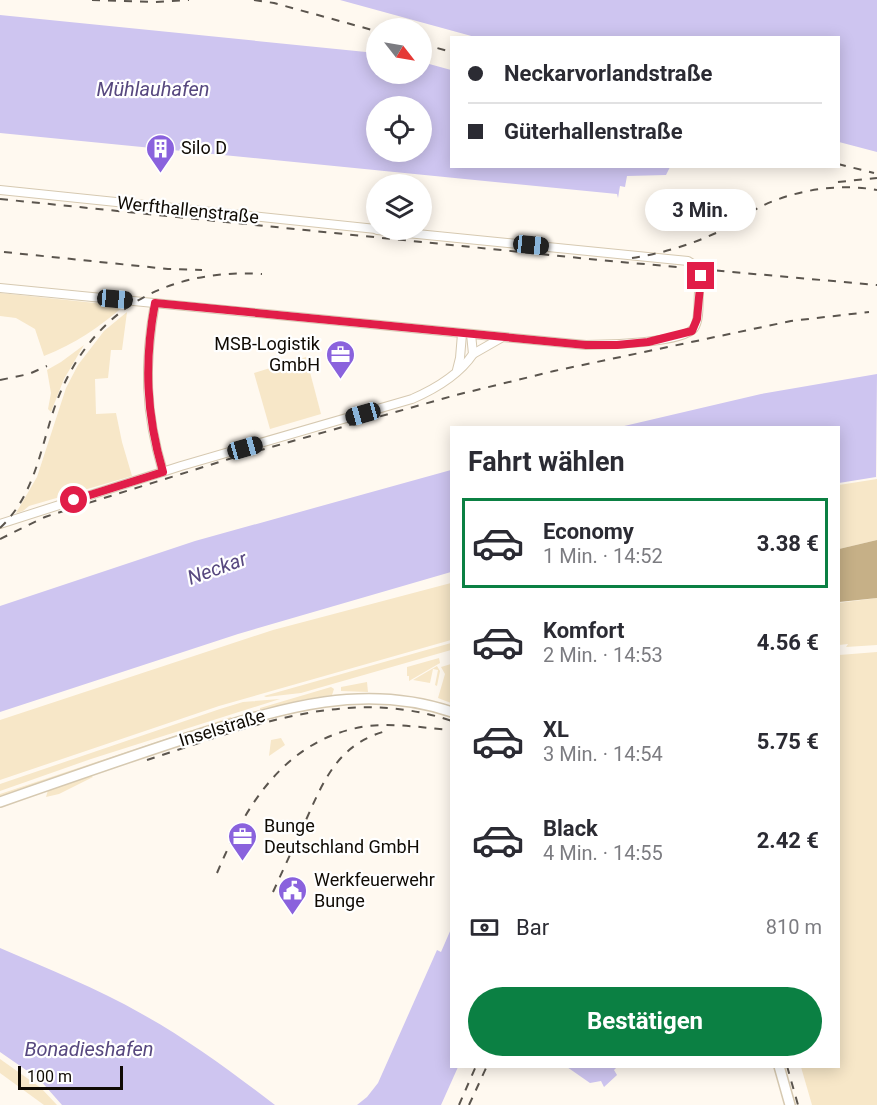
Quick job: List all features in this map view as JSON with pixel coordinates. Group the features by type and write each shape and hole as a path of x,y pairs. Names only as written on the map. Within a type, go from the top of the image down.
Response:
{"street":[{"name":"Werfthallenstraße","path":"0,190 366,229"},
{"name":"Werfthallenstraße","path":"432,235 685,260 692,263 701,276 696,324 688,333 648,342 617,345 586,345 502,338"},
{"path":"0,288 502,338"},
{"path":"155,303 147,387 151,425 163,472"},
{"path":"457,370 462,334"},
{"path":"471,334 474,342 473,354"},
{"path":"0,524 163,472 393,406 427,392 446,381 465,365 473,354 502,338"},
{"name":"Inselstraße","path":"0,802 98,767 258,716 318,701 396,699 450,712"},
{"path":"780,1068 790,1105"}],"shaded area":[{"path":"0,293 124,306 86,334 44,356 35,329 16,318 0,316"},
{"path":"127,312 122,350 111,350 108,378 95,379 96,414 116,413 132,476 29,506 16,513 37,477 66,388 78,365 104,331"},
{"path":"84,345 64,379 51,412 48,409 51,393 47,370"},
{"path":"306,357 321,414 270,429 254,373"},
{"path":"877,479 877,540 840,549 840,485"},
{"path":"877,540 877,598 840,602 840,549"},
{"path":"450,583 450,640 219,706 0,780 0,720 273,630"},
{"path":"877,598 877,645 846,647 848,644 840,645 840,603"},
{"path":"450,643 450,650 301,693 264,696"},
{"path":"877,652 877,1105 812,1105 801,1068 840,1068 840,655"},
{"path":"439,658 440,663 409,681 407,667"},
{"path":"450,664 450,703 438,698 445,674 441,667"},
{"path":"437,666 440,671 437,686 435,685 438,670 433,669 430,683 413,680"},
{"path":"367,682 368,692 341,691 341,687"},
{"path":"331,687 334,689 332,695 260,710 260,708"},
{"path":"280,699 91,759 0,791 0,784 220,709 243,702"},
{"path":"231,717 232,719 0,797 0,794"},
{"path":"281,738 285,745 269,756 271,740"},
{"path":"90,775 93,777 59,794 46,797 48,790"},
{"path":"0,1059 41,1088 57,1105 44,1105 0,1073"}],"water":[{"path":"340,0 877,0 877,152 840,142 840,36 471,36 432,25 432,18 406,18"},
{"name":"Mühlauhafen","path":"0,15 366,52 366,84 432,84 432,65 450,70 450,168 670,168 666,175 627,176 625,187 620,186 618,198 617,194 432,174 0,133"},
{"path":"877,374 876,477 840,483 840,426 624,426 761,394"},
{"name":"Neckar","path":"450,470 450,572 238,634 0,712 0,606 195,541"},
{"path":"450,931 450,1068 458,1068 441,1105 357,1105 378,1083 437,950 441,952"},
{"name":"Bonadieshafen","path":"0,948 90,987 142,1014 194,1046 275,1105 62,1105 39,1079 0,1052"},
{"path":"568,1068 616,1068 614,1070 617,1075 604,1087 601,1081 590,1083"}],"railway":[{"path":"92,0 154,2 189,0"},
{"path":"254,0 274,3 366,28"},
{"path":"432,47 450,51"},
{"path":"840,164 874,173"},
{"path":"838,182 877,178"},
{"path":"632,258 664,251 706,237 728,227 760,207 787,196 832,188 877,190"},
{"path":"0,199 599,260 877,285"},
{"path":"4,252 168,269 202,270"},
{"path":"0,528 21,502 28,487 40,457 54,409 68,376 86,347 108,323 133,304 161,289 192,279 226,274 262,274"},
{"path":"0,539 45,517 85,504 229,459 456,395 554,371 791,321 869,312"},
{"path":"0,380 29,374 47,366"},
{"path":"147,760 260,724 335,709 374,707 413,711 450,720"},
{"path":"217,873 241,822 256,799 292,759 314,744 339,733 368,726 400,725 450,730"},
{"path":"273,892 320,789 336,763 358,743 390,730"},
{"path":"459,1105 475,1068"},
{"path":"469,1105 486,1068"},
{"path":"788,1068 798,1105"}],"place":[{"name":"Silo D","path":"160,174"},
{"name":"MSB-Logistik GmbH","path":"341,380"},
{"name":"Bunge Deutschland GmbH","path":"243,862"},
{"name":"Werkfeuerwehr Bunge","path":"293,916"}],"route":[{"path":"74,500 163,472 151,425 147,387 155,303 523,340 617,345 648,342 692,331 697,319 701,276"}]}
